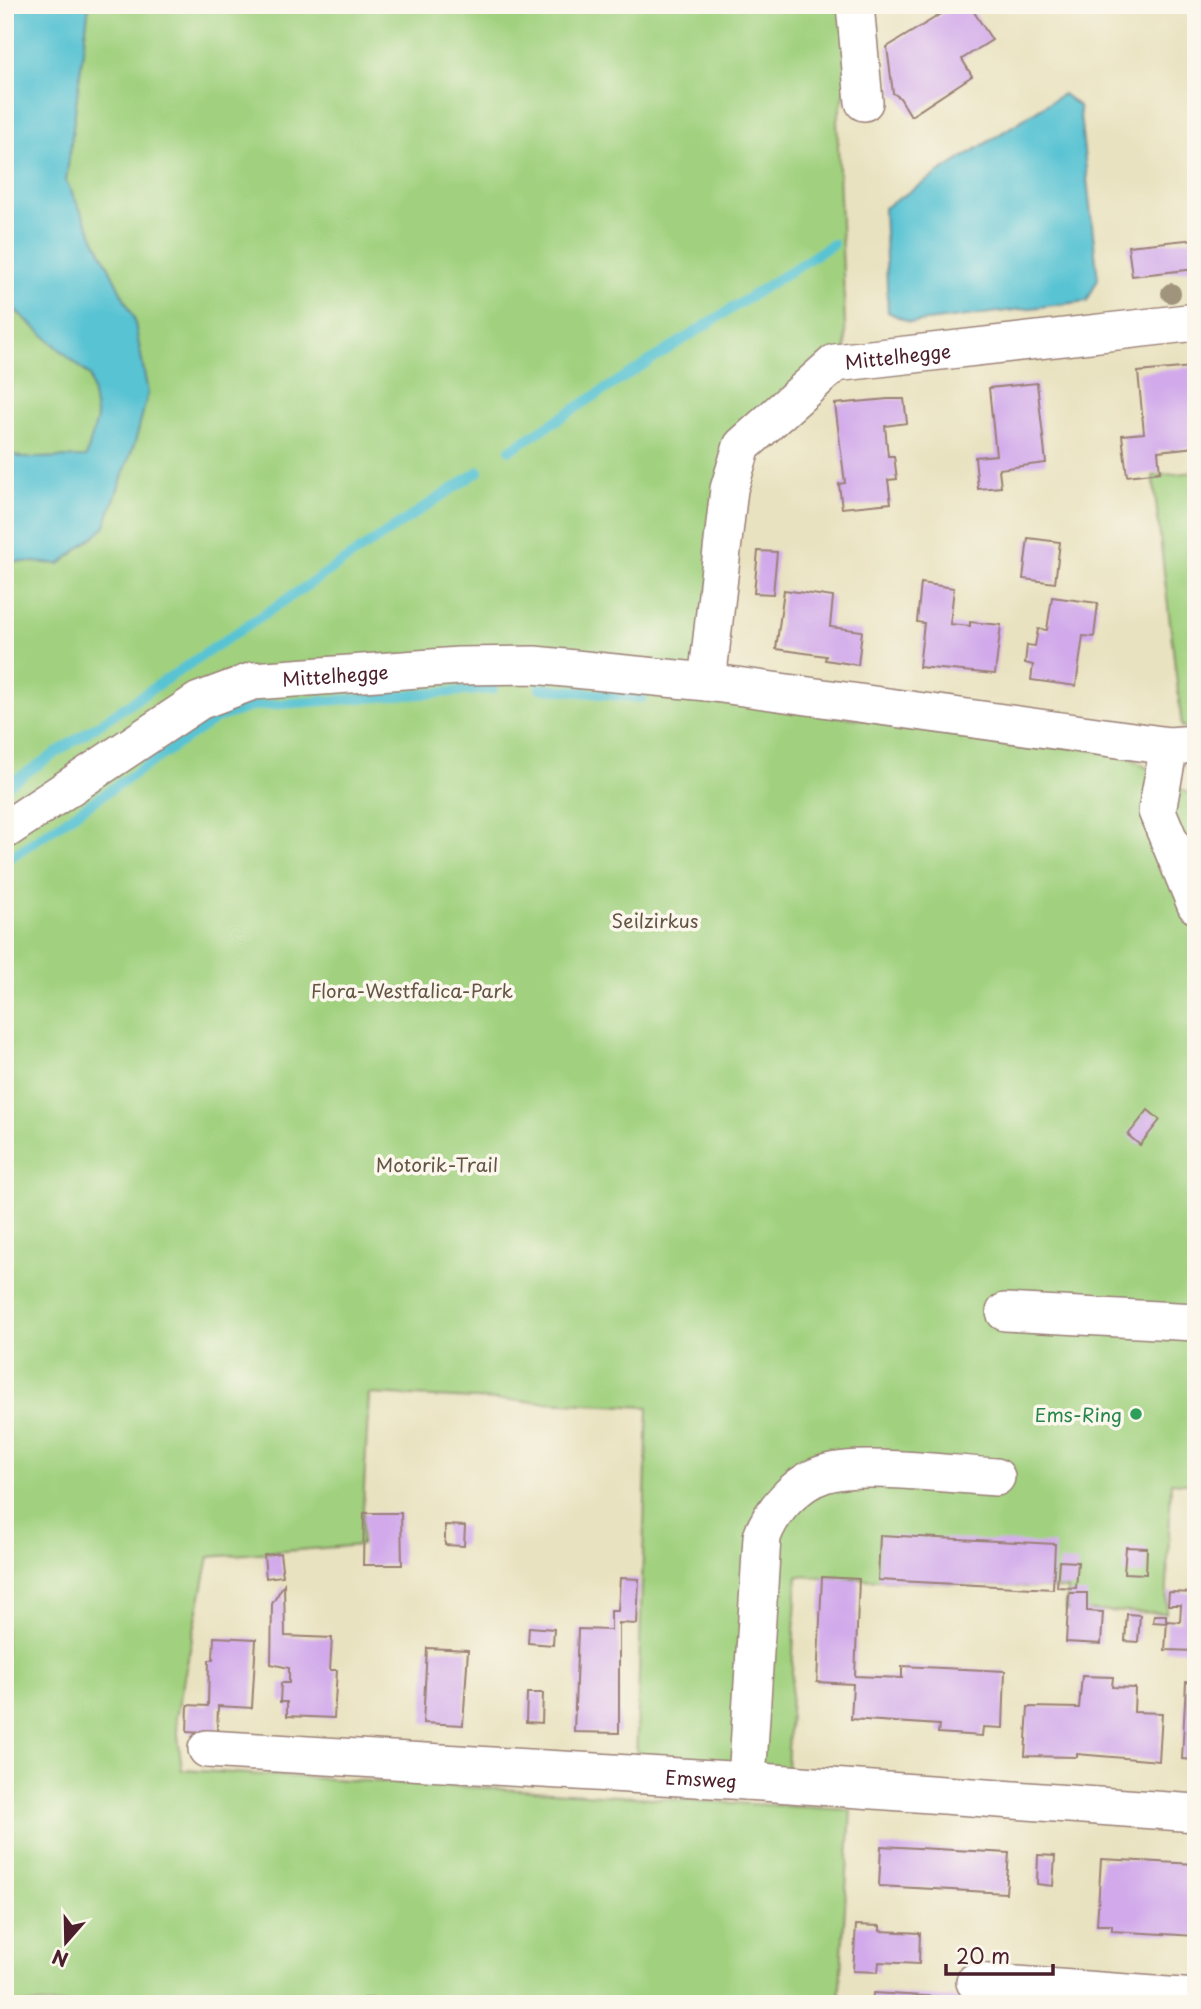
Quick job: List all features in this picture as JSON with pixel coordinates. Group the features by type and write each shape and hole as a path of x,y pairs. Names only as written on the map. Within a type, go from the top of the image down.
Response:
{"street":[{"path":"855,5 864,102"},
{"name":"Mittelhegge","path":"707,682 729,489 742,446 835,363 1196,322"},
{"name":"Mittelhegge","path":"5,830 199,701 253,681 459,666 534,665 707,682 1182,745"},
{"path":"1182,745 1157,811 1196,905"},
{"path":"1005,1312 1196,1322"},
{"path":"747,1781 762,1537 776,1510 797,1490 823,1474 849,1470 996,1478"},
{"name":"Emsweg","path":"207,1749 747,1781 1196,1813"},
{"path":"975,1982 1196,1998"}],"green space":[{"name":"Flora-Westfalica-Park","path":"5,5 843,5 851,72 837,120 846,349 732,440 692,697 1124,754 1196,798 1196,1484 1171,1482 1166,1613 1066,1610 1067,1589 797,1576 787,1770 636,1762 648,1407 369,1394 361,1545 209,1557 176,1717 182,1770 851,1810 839,2004 5,2004"},
{"path":"1196,472 1196,726 1182,727 1153,476"}],"water":[{"path":"5,5 89,5 66,181 134,318 148,393 136,439 104,528 60,564 15,561 5,566 5,452 23,458 86,457 97,419 90,376 5,301"},
{"path":"1063,94 1079,106 1098,279 1087,301 911,323 888,312 884,208"}],"building":[{"path":"956,5 972,9 992,40 962,59 972,76 911,116 900,98 893,93 887,47"},
{"path":"1196,239 1196,269 1132,276 1128,246"},
{"path":"1192,367 1196,447 1158,451 1160,472 1127,476 1122,435 1144,433 1138,372"},
{"path":"1037,383 1046,463 999,469 1001,487 978,489 975,457 996,455 989,388"},
{"path":"904,399 907,423 885,426 888,456 894,456 897,479 888,480 891,503 842,508 839,484 845,483 835,404"},
{"path":"1028,538 1060,542 1055,583 1023,579"},
{"path":"758,551 777,552 773,594 754,593"},
{"path":"921,583 954,588 950,624 970,626 970,622 1001,625 995,674 919,667 924,623 917,622"},
{"path":"784,590 833,597 830,627 862,631 858,665 825,660 826,656 776,649"},
{"path":"1052,597 1098,603 1094,637 1083,636 1076,686 1031,680 1033,665 1025,663 1027,645 1035,646 1038,629 1047,630"},
{"path":"1148,1110 1160,1120 1140,1145 1128,1135"},
{"path":"364,1513 401,1513 402,1565 363,1565"},
{"path":"445,1525 465,1526 464,1546 445,1545"},
{"path":"880,1535 1055,1544 1053,1589 878,1580"},
{"path":"1126,1547 1147,1548 1146,1574 1124,1573"},
{"path":"280,1553 283,1576 266,1578 264,1555"},
{"path":"1059,1561 1078,1562 1076,1588 1057,1587"},
{"path":"822,1577 859,1579 855,1676 902,1678 902,1666 1005,1671 1003,1728 983,1727 982,1736 938,1733 939,1725 851,1719 853,1684 817,1682"},
{"path":"620,1578 639,1579 637,1624 619,1623 619,1733 574,1732 578,1629 611,1630 611,1611 618,1611"},
{"path":"284,1584 285,1636 332,1638 330,1670 337,1670 334,1718 287,1716 287,1702 280,1702 281,1683 289,1683 289,1668 271,1664 272,1604"},
{"path":"1169,1592 1196,1593 1196,1651 1165,1650 1167,1621 1180,1622 1181,1605 1168,1605"},
{"path":"1069,1593 1087,1593 1087,1611 1103,1612 1101,1644 1066,1642"},
{"path":"1127,1614 1140,1615 1138,1642 1125,1641"},
{"path":"1154,1615 1166,1615 1166,1623 1153,1622"},
{"path":"529,1627 554,1629 553,1645 528,1643"},
{"path":"214,1637 256,1639 252,1708 218,1706 217,1734 187,1732 188,1705 208,1706 209,1660 213,1660"},
{"path":"427,1648 468,1650 463,1725 423,1723"},
{"path":"1082,1676 1113,1677 1112,1687 1135,1688 1134,1712 1162,1713 1159,1761 1077,1754 1077,1757 1025,1756 1028,1707 1079,1708"},
{"path":"1186,1682 1196,1683 1196,1760 1182,1759"},
{"path":"527,1693 543,1693 542,1723 526,1722"},
{"path":"881,1846 1009,1853 1006,1893 879,1886"},
{"path":"1038,1855 1055,1856 1053,1886 1037,1884"},
{"path":"1101,1859 1196,1864 1196,1936 1112,1931 1112,1925 1097,1925"},
{"path":"856,1925 880,1926 880,1931 920,1933 919,1964 879,1962 878,1972 853,1971"},
{"path":"873,1993 1022,2002 1022,2004 872,2004"},
{"path":"364,1998 388,1999 390,2004 360,2004"}],"waterway":[{"path":"510,450 833,244"},
{"path":"5,787 479,471"},
{"path":"540,688 642,698"},
{"path":"5,861 217,718 254,706 493,689"}],"place":[{"name":"Ems-Ring","path":"1136,1414"}],"park label":[{"name":"Seilzirkus","path":"655,920"},
{"name":"Motorik-Trail","path":"437,1164"}]}
